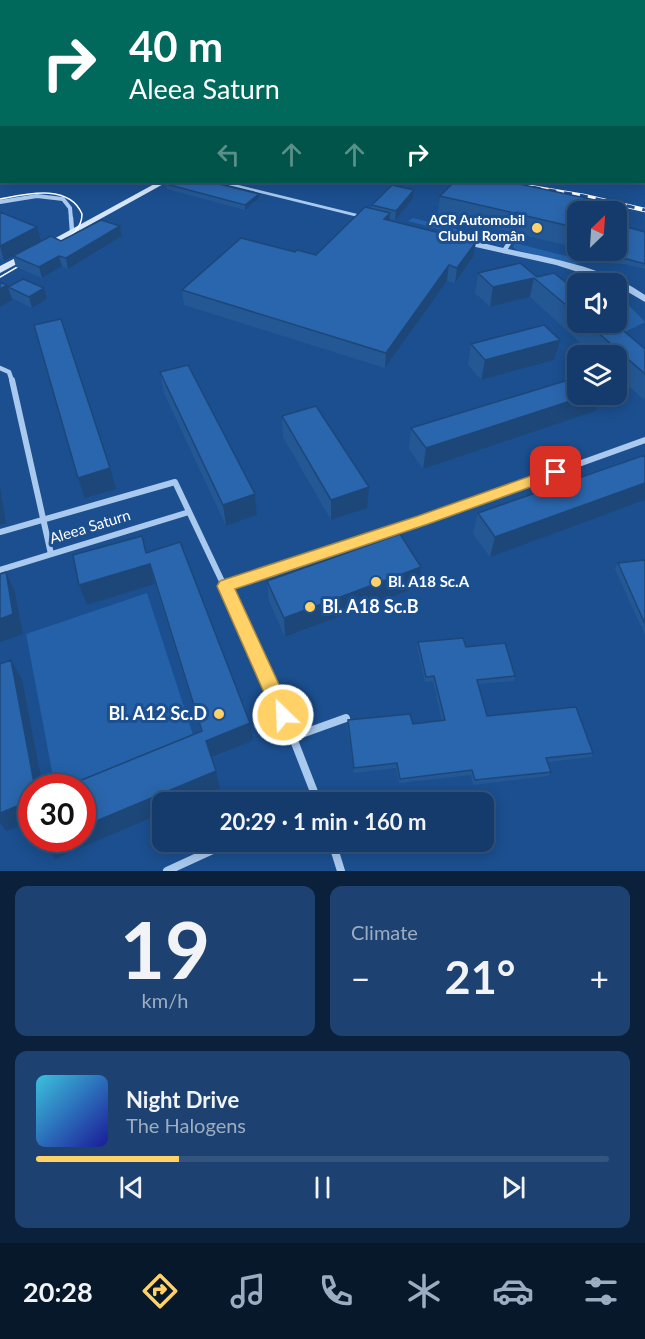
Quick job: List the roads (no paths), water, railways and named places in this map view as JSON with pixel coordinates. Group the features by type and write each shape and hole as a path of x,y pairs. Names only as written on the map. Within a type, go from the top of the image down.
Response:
{"main road":[{"path":"0,270 161,183"}],"street":[{"path":"224,183 377,220"},
{"path":"237,183 257,190"},
{"path":"0,202 36,196 63,199 70,208 72,231"},
{"path":"504,251 514,235"},
{"path":"457,240 606,277 630,287 645,299"},
{"name":"Aleea Saturn","path":"0,368 9,372 11,376 51,554"},
{"path":"226,586 423,520 645,440"},
{"path":"0,532 175,482 226,586 293,737 314,792"},
{"name":"Aleea Saturn","path":"0,570 189,512"},
{"path":"293,737 346,718"},
{"path":"167,871 208,852"},
{"path":"335,852 341,871"}],"tram line":[{"path":"0,199 46,193 57,194 76,204 82,214 79,225 73,233 55,246"},
{"path":"0,277 31,259"}],"railway":[{"path":"507,183 584,196 645,210"}],"place":[{"name":"ACR Automobil Clubul Român","path":"537,228"},
{"name":"Bl. A18 Sc.A","path":"376,582"},
{"name":"Bl. A18 Sc.B","path":"310,607"},
{"name":"Bl. A12 Sc.D","path":"219,714"}]}
